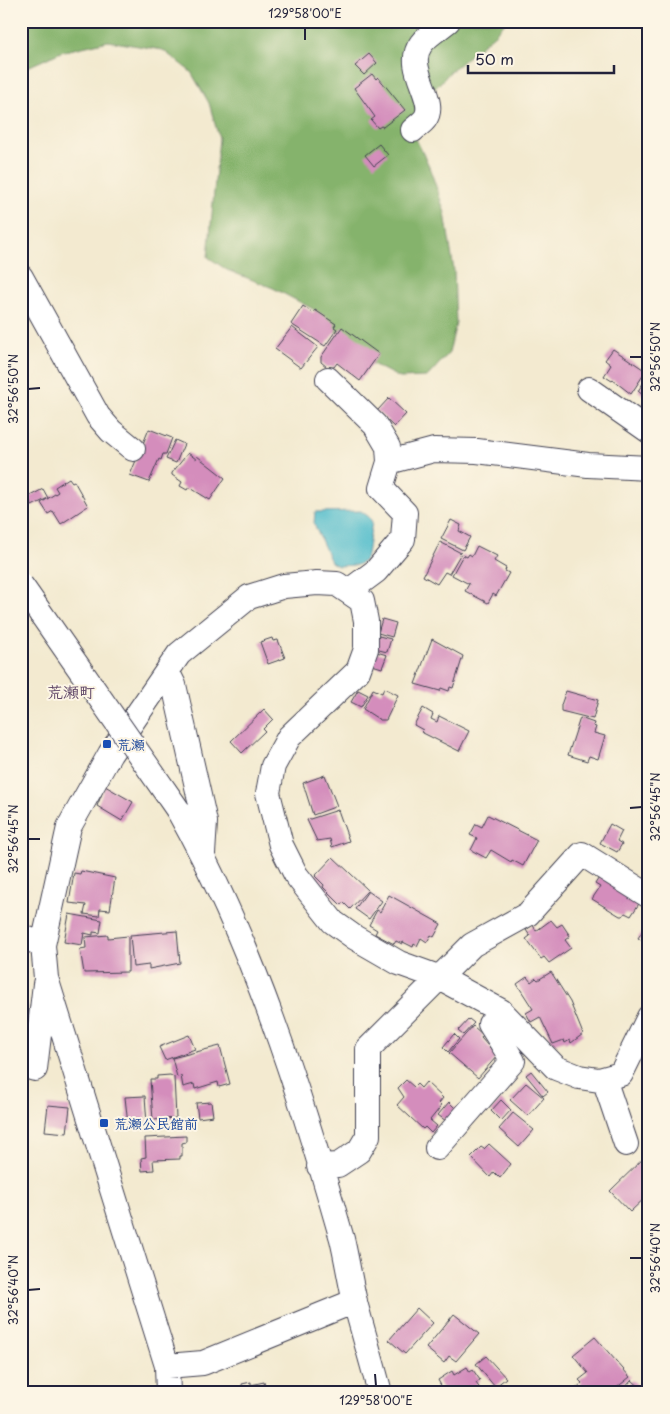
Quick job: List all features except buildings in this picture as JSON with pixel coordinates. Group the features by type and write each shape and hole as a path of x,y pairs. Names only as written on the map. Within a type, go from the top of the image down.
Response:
{"street":[{"path":"413,130 425,118 428,112 427,102 417,72 417,53 421,44 448,21"},
{"path":"21,278 98,416 111,431 133,449"},
{"path":"328,379 375,425 388,447 389,462 381,488 405,513 403,539 376,572 349,591"},
{"path":"589,389 649,432"},
{"path":"389,462 434,450 477,451 588,465 649,468"},
{"path":"21,1065 35,1069 46,978 43,945 69,827 110,754 168,673 179,654 248,597 284,586 317,583 337,584 362,601 366,621 366,650 358,671 290,736 273,766 268,793 282,845 296,875 333,922 354,937 399,963 438,977 501,1012 556,1068 579,1078 604,1079 620,1074 649,1017"},
{"path":"21,585 178,810 203,854 229,911 273,1020 319,1166 342,1241 355,1301 380,1393"},
{"path":"168,673 174,685 205,822 203,854"},
{"path":"319,1166 338,1165 359,1151 368,1136 368,1049 472,945 528,914 582,854 649,896"},
{"path":"21,936 43,945"},
{"path":"46,978 167,1366 168,1393"},
{"path":"437,1148 513,1061 490,1024 501,1012"},
{"path":"604,1079 626,1144"},
{"path":"167,1366 203,1363 355,1301"}],"green space":[{"path":"21,21 506,21 496,33 450,72 418,107 414,135 429,166 445,213 454,271 456,323 449,353 427,377 400,378 363,359 313,309 273,288 227,270 208,257 219,138 209,103 191,72 163,50 108,41 61,52 21,70"}],"water":[{"path":"361,511 372,522 367,555 364,561 357,565 338,566 331,562 314,524 315,512"}],"place":[{"name":"荒瀬","path":"107,744"},
{"name":"荒瀬公民館前","path":"104,1123"}],"district":[{"name":"荒瀬町","path":"71,691"}]}
